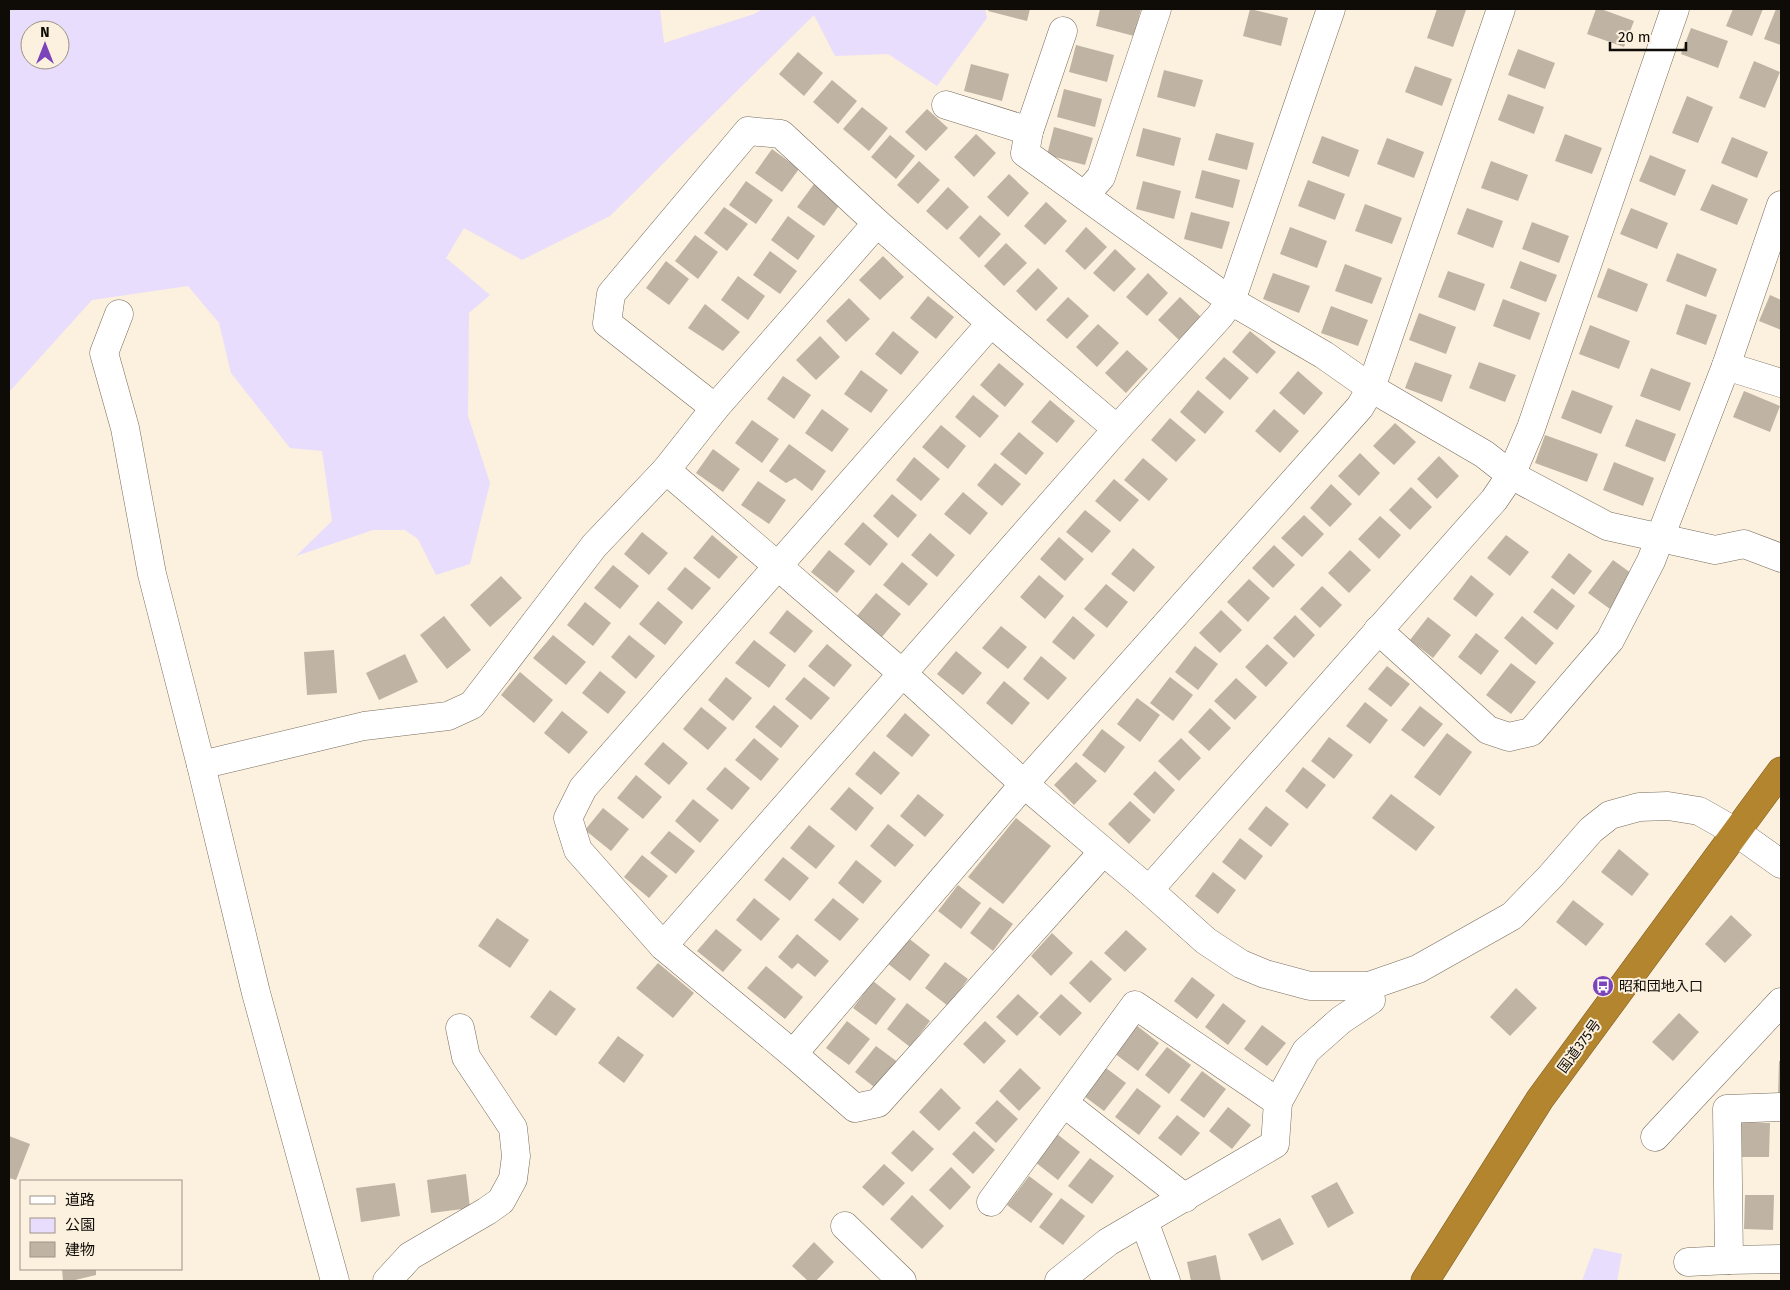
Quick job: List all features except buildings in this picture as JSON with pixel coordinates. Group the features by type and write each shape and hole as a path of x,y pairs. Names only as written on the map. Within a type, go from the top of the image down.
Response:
{"highway":[{"name":"国道375号","path":"1425,1281 1540,1099 1781,771"}],"street":[{"path":"1085,195 1101,177 1157,9"},
{"path":"662,946 1117,430 1219,318 1231,301 1331,9"},
{"path":"793,1054 1024,784 1360,407 1371,388 1501,9"},
{"path":"1149,890 1494,500 1511,475 1531,428 1675,9"},
{"path":"1063,31 1030,131 1025,154 1231,301 1324,355 1371,388 1484,454 1511,475 1607,526 1715,550 1744,544 1781,558"},
{"path":"946,105 1030,131"},
{"path":"715,408 607,322 611,294 748,131 781,134 877,223 1117,430"},
{"path":"1378,630 1488,730 1509,737 1530,732 1610,640 1651,561 1726,366 1781,205"},
{"path":"202,766 364,726 448,716 472,705 594,546 666,470 715,408 877,223"},
{"path":"119,314 104,353 125,428 152,574 202,766 256,993 335,1281"},
{"path":"991,323 583,788 568,818 578,850 662,946 793,1054 855,1108 878,1103 1104,852"},
{"path":"1726,366 1781,383"},
{"path":"666,470 902,673 1024,784 1206,941 1241,964 1265,974 1310,986 1369,986 1418,969 1512,916 1550,878 1591,830 1610,815 1639,807 1668,806 1699,811 1736,832 1781,864"},
{"path":"1059,1281 1108,1242 1186,1198 1275,1144 1278,1102 1306,1051 1341,1020 1371,1000 1369,986"},
{"path":"1655,1137 1781,1002"},
{"path":"991,1202 1135,1005 1278,1102"},
{"path":"387,1281 410,1256 501,1201 513,1179 516,1156 514,1128 466,1058 460,1028"},
{"path":"1064,1103 1186,1198"},
{"path":"1729,1260 1727,1109 1781,1107"},
{"path":"1144,1221 1166,1281"},
{"path":"845,1226 902,1281"},
{"path":"1688,1262 1781,1259"}],"green space":[{"path":"9,9 660,9 664,43 754,14 763,9 985,9 987,18 937,86 888,54 835,56 814,15 610,216 522,260 464,228 446,258 490,295 469,313 468,416 490,483 470,564 436,575 418,539 405,530 373,530 296,556 332,521 322,451 290,448 231,373 219,323 188,286 92,300 9,392"},
{"path":"1594,1248 1622,1254 1617,1281 1582,1281"}],"place":[{"name":"昭和団地入口","path":"1603,986"}]}
